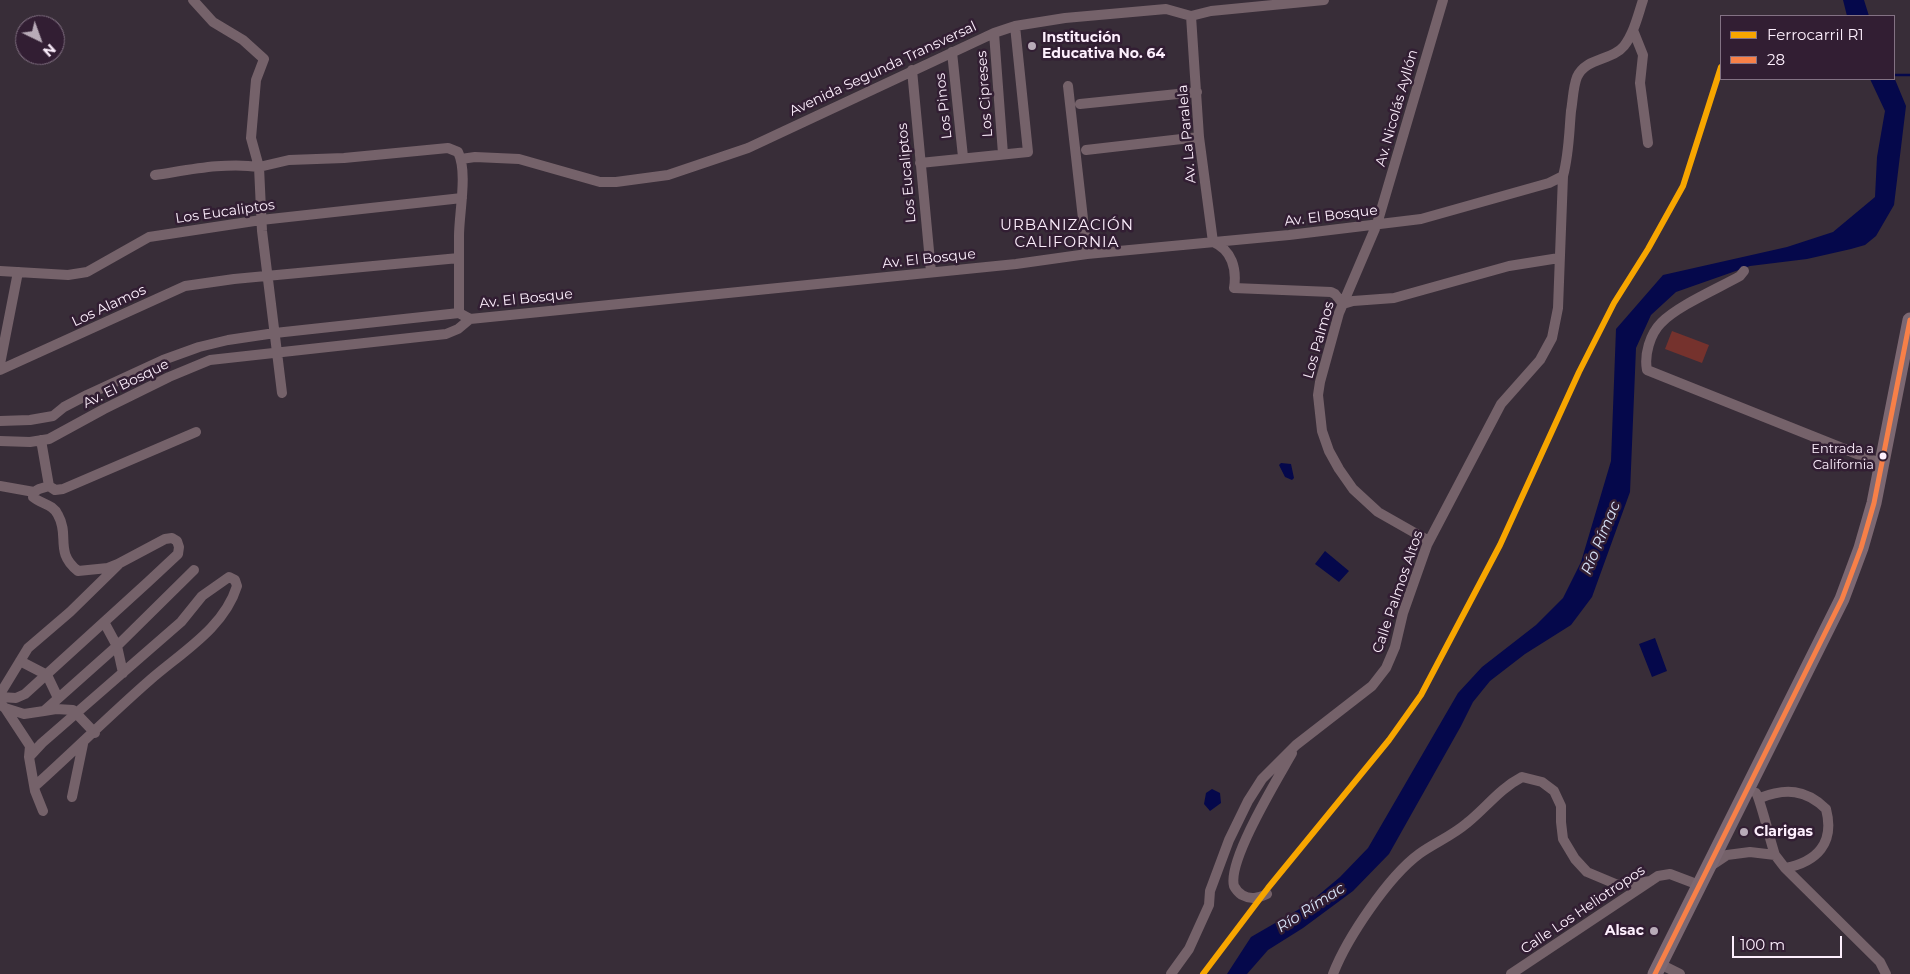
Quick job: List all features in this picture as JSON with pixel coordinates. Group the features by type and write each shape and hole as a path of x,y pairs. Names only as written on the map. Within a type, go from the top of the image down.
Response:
{"highway":[{"path":"1657,969 1842,599 1861,548 1874,503 1910,320"}],"street":[{"path":"193,0 213,22 243,40 264,59 256,80 251,138 259,167 261,220 282,393"},
{"path":"1191,16 1211,11 1324,0"},
{"name":"Av. Nicolás Ayllón","path":"1377,224 1443,0"},
{"name":"Calle Palmos Altos","path":"1171,974 1188,949 1209,905 1212,883 1229,840 1248,801 1262,779 1296,745 1372,686 1386,668 1395,647 1403,614 1429,541 1501,404 1540,360 1552,338 1558,308 1563,176 1567,160 1574,88 1577,76 1583,68 1592,62 1618,51 1624,46 1633,30 1644,0"},
{"name":"Avenida Segunda Transversal","path":"461,159 475,157 519,159 600,182 616,182 668,175 748,148 912,70 994,33 1015,26 1064,18 1166,8 1191,16"},
{"name":"Av. La Paralela","path":"1191,16 1199,137 1217,243"},
{"path":"920,163 963,157 1028,152 1015,26"},
{"path":"1633,30 1643,55 1640,83 1648,143"},
{"name":"Los Cipreses","path":"994,33 1003,154"},
{"name":"Los Pinos","path":"952,52 963,157"},
{"name":"Los Eucaliptos","path":"912,70 931,272"},
{"path":"1068,86 1087,254"},
{"path":"1080,104 1197,92"},
{"path":"1086,150 1199,137"},
{"path":"155,175 236,166 259,167 289,160 344,158 448,148 458,152 461,159 462,198 459,235 459,313"},
{"name":"Av. El Bosque","path":"0,441 30,442 48,439 169,377 210,360 446,334 458,329 470,319 1016,264 1087,254 1289,236 1421,219 1549,183 1563,176"},
{"name":"Los Eucaliptos","path":"0,271 68,275 87,272 149,237 261,220 462,198"},
{"name":"Los Palmos","path":"1377,224 1334,328 1318,395 1322,431 1339,469 1353,489 1369,505 1429,541"},
{"path":"1217,243 1230,257 1236,273 1234,288 1331,292 1343,304 1353,301 1394,298 1509,266 1560,258"},
{"name":"Los Alamos","path":"0,370 185,286 234,279 459,258"},
{"path":"1744,271 1740,276 1674,313 1660,324 1652,337 1645,360 1647,370 1882,464"},
{"path":"0,364 3,325 18,272"},
{"name":"Av. El Bosque","path":"0,421 30,420 53,416 64,407 163,360 199,347 228,340 459,313 470,319"},
{"path":"0,486 34,492 49,486 56,490 63,489 196,432"},
{"path":"41,440 49,486"},
{"path":"34,492 33,498 38,502 48,504 58,514 68,563 78,571 108,568 165,539 172,538 177,541 179,547 178,554 25,694 16,698 0,696 28,648 76,607 118,564"},
{"path":"44,711 117,646 194,570"},
{"path":"28,757 42,742 181,622 202,596 229,577 234,580 237,586 234,597 198,641 151,679 95,733 35,786"},
{"path":"104,622 117,646 123,673"},
{"path":"20,661 47,675 58,698"},
{"path":"3,706 24,714 73,710 95,733"},
{"path":"3,706 30,746 28,757 35,791 43,811"},
{"path":"72,797 83,744"},
{"path":"1267,894 1251,898 1241,894 1234,885 1234,874 1245,839 1296,745"},
{"path":"1333,974 1366,916 1402,870 1418,855 1463,827 1507,785 1522,777 1542,782 1554,791 1561,806 1563,839 1575,859 1588,872 1618,885 1651,881"},
{"path":"1749,785 1760,798 1761,810 1776,855 1785,868 1880,962 1886,974"},
{"path":"1760,798 1776,792 1792,791 1811,797 1826,809 1829,828 1828,837 1808,860 1798,866 1785,868"},
{"path":"1708,867 1727,856 1750,852 1776,855"},
{"name":"Calle Los Heliotropos","path":"1511,974 1658,876 1670,874 1699,885"},
{"path":"1657,969 1680,974"}],"shaded area":[{"path":"1672,331 1709,345 1702,363 1665,349"}],"water":[{"path":"1843,0 1864,0 1869,15 1847,15"},
{"name":"Río Rímac","path":"1895,79 1906,106 1894,205 1876,236 1865,245 1851,249 1807,259 1750,266 1676,292 1651,315 1636,348 1630,492 1592,597 1571,625 1525,654 1490,681 1473,702 1389,854 1353,891 1303,928 1268,950 1247,974 1227,974 1251,937 1308,904 1340,877 1368,848 1458,693 1482,667 1536,625 1563,598 1581,562 1611,461 1616,329 1663,275 1787,247 1833,232 1875,197 1877,157 1885,111 1870,80"},
{"path":"1281,463 1291,464 1294,478 1292,480 1285,477 1279,465"},
{"path":"1325,551 1349,571 1339,582 1315,564"},
{"path":"1655,638 1667,671 1652,677 1639,644"},
{"path":"1212,789 1220,793 1221,803 1210,811 1204,804 1206,793"}],"waterway":[{"path":"1895,75 1910,75"}],"rail line":[{"name":"R1","path":"1203,974 1268,888 1389,740 1421,695 1500,545 1579,372 1614,303 1648,249 1683,186 1720,70"}],"transit line":[{"name":"28","path":"1655,974 1842,599 1861,548 1874,503 1910,320"}],"place":[{"name":"Institución Educativa No. 64","path":"1032,46"},
{"name":"Entrada a California","path":"1883,456"},
{"name":"Clarigas","path":"1744,832"},
{"name":"Alsac","path":"1654,931"}],"district":[{"name":"URBANIZACIÓN CALIFORNIA","path":"1067,234"}]}
